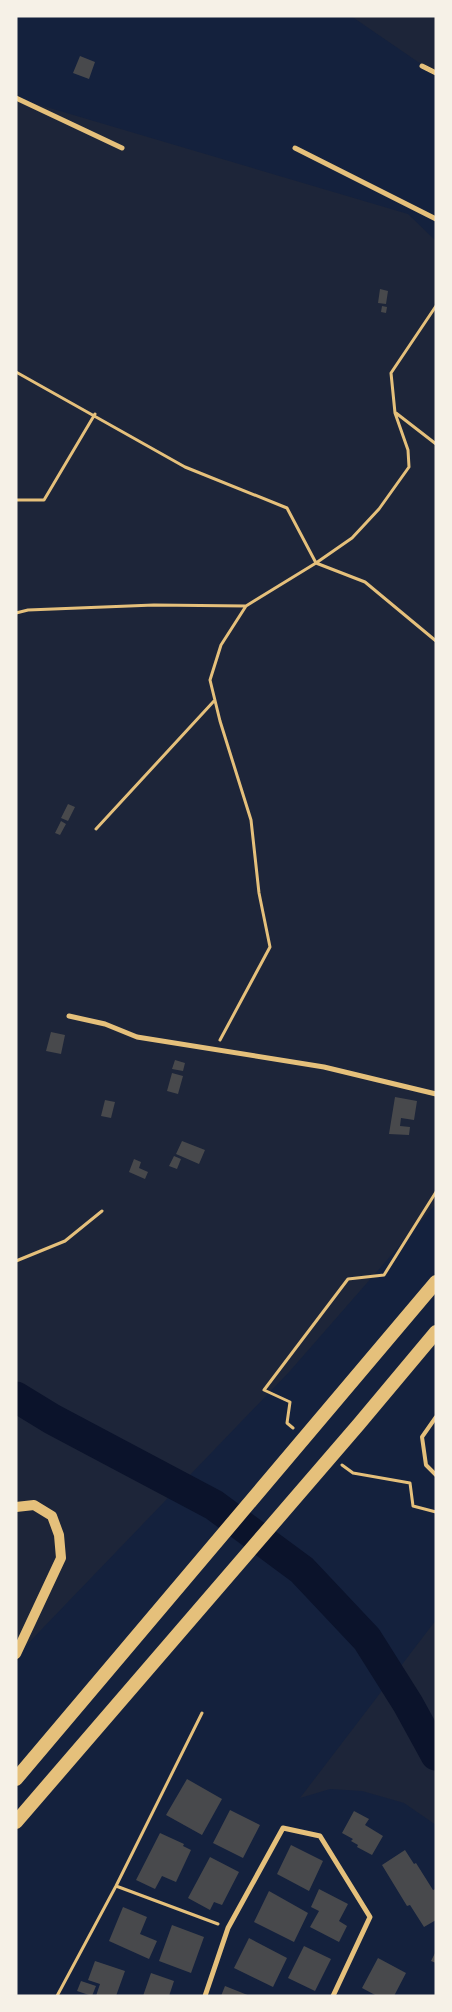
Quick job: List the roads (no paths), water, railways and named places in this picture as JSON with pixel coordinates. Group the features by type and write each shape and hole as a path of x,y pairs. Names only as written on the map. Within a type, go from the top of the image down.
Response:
{"highway":[{"path":"16,1779 436,1282"},
{"path":"16,1822 436,1332"}],"main road":[{"path":"16,1507 34,1505 52,1516 59,1534 61,1558 16,1654"}],"street":[{"path":"422,66 436,73"},
{"path":"16,98 122,148"},
{"path":"295,148 436,219"},
{"path":"69,1016 105,1024 137,1037 324,1067 436,1094"},
{"path":"205,1996 228,1928 283,1828 320,1836 370,1917 333,1996"}],"lane":[{"path":"436,1417 422,1437 426,1465 436,1475"}],"waterway":[{"path":"16,1397 52,1419 214,1505 302,1570 367,1639 408,1704 436,1755"}]}
